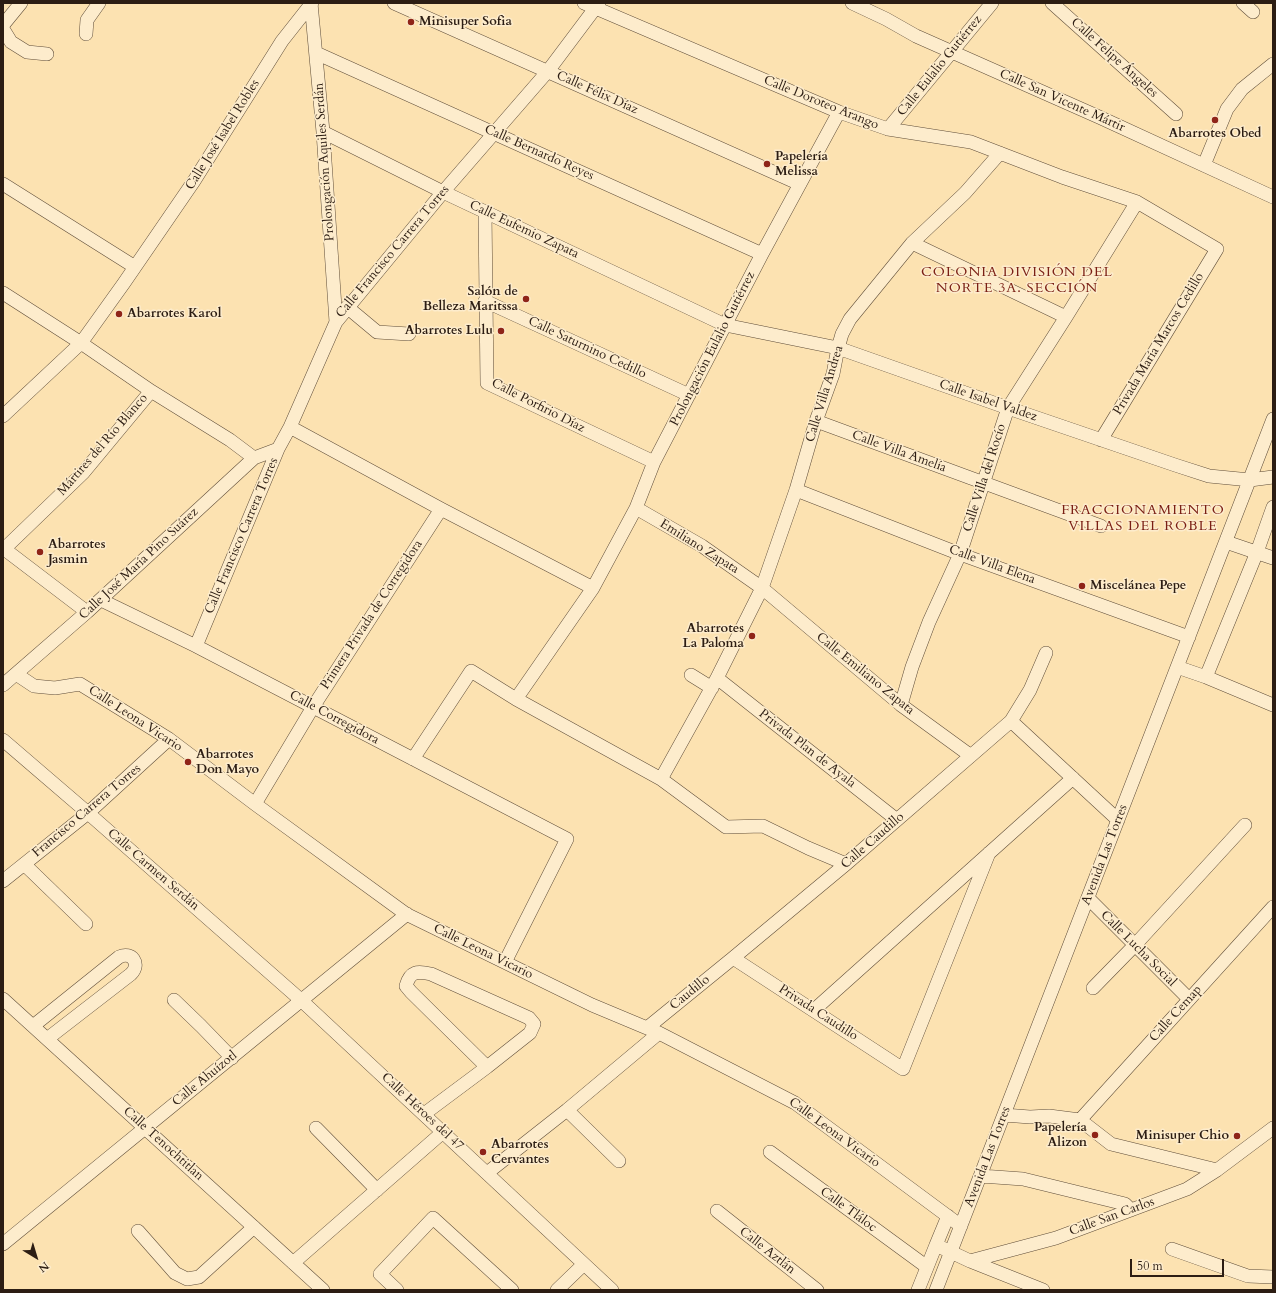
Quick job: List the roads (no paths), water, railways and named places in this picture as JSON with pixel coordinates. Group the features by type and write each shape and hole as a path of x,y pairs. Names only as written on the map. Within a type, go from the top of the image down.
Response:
{"street":[{"path":"3,25 21,3"},
{"path":"86,34 87,20 100,3"},
{"name":"Prolongación Aquiles Serdán","path":"312,3 324,132 336,322"},
{"name":"Calle José Isabel Robles","path":"135,267 194,181 282,41 312,3"},
{"name":"Calle Félix Díaz","path":"394,3 800,184"},
{"name":"Calle San Vicente Mártir","path":"852,3 886,19 916,36 1273,197"},
{"name":"Calle Eulalio Gutiérrez","path":"888,129 992,3"},
{"name":"Calle Felipe Ángeles","path":"1052,3 1176,114"},
{"name":"Calle Francisco Carrera Torres","path":"196,646 278,449 290,427 336,322 443,192 548,71 593,5"},
{"name":"Calle Doroteo Arango","path":"593,5 839,112 888,129 971,142 1062,177 1137,202 1217,249"},
{"path":"3,29 11,42 27,52 47,54"},
{"name":"Calle Bernardo Reyes","path":"316,53 762,254"},
{"path":"1204,166 1227,109 1242,89 1273,64"},
{"name":"Prolongación Eulalio Gutiérrez","path":"516,699 593,588 636,508 654,462 725,324 839,112"},
{"name":"Calle Eufemio Zapata","path":"324,132 443,192 725,324"},
{"name":"Calle Villa Andrea","path":"661,779 715,683 762,588 796,490 816,421 834,374 842,334 850,319 912,243 966,193 1000,153"},
{"path":"3,184 135,267 81,343 3,416"},
{"path":"1008,408 1137,202"},
{"name":"Calle Porfirio Díaz","path":"485,212 487,383 654,462"},
{"path":"912,243 1066,317"},
{"name":"Privada María Marcos Cedillo","path":"1101,440 1217,249"},
{"path":"3,293 81,343 151,391 230,440 254,458"},
{"name":"Calle Saturnino Cedillo","path":"485,301 689,395"},
{"path":"347,307 377,332 409,334"},
{"name":"Calle Isabel Valdez","path":"725,324 838,348 1008,408 1209,476 1250,480 1273,476"},
{"name":"Mártires del Río Blanco","path":"3,549 82,472 151,391"},
{"name":"Calle Villa del Rocío","path":"902,705 912,667 929,622 960,554 1008,408"},
{"name":"Avenida Las Torres","path":"936,1290 1273,419"},
{"name":"Calle Villa Amelía","path":"816,421 1101,526"},
{"path":"290,427 441,509 593,588"},
{"name":"Calle José María Pino Suárez","path":"3,685 87,612 254,458 278,449"},
{"name":"Calle Villa Elena","path":"796,490 960,554 1189,637"},
{"path":"1206,677 1257,552 1273,507"},
{"name":"Emiliano Zapata","path":"636,508 702,546 762,588"},
{"name":"Primera Privada de Corregidora","path":"255,804 313,707 441,509"},
{"path":"1226,542 1273,558"},
{"path":"3,549 87,612"},
{"name":"Calle Emiliano Zapata","path":"762,588 902,705 971,756"},
{"name":"Calle Corregidora","path":"100,600 196,646 567,839 505,962"},
{"name":"Calle Caudillo","path":"733,958 846,864 1010,721 1030,690 1046,653"},
{"path":"1177,667 1206,677 1273,705"},
{"path":"413,759 471,671 516,699 661,779 726,827 763,826 808,848 846,864"},
{"name":"Calle Leona Vicario","path":"16,674 34,686 55,688 80,684 170,739 255,804 408,914 592,1005 659,1033 795,1103 961,1226"},
{"name":"Privada Plan de Ayala","path":"691,675 715,683 897,820"},
{"path":"1010,721 1118,820"},
{"name":"Francisco Carrera Torres","path":"3,880 88,813 170,739"},
{"name":"Calle Carmen Serdán","path":"3,740 302,1001"},
{"path":"814,1010 1073,778"},
{"path":"1094,988 1245,825"},
{"name":"Privada Caudillo","path":"733,958 903,1069 989,853"},
{"path":"24,864 86,924"},
{"name":"Calle Lucha Social","path":"1088,898 1134,946 1189,999"},
{"name":"Calle Cemap","path":"1080,1120 1273,907"},
{"name":"Calle Ahuízotl","path":"3,1244 408,914"},
{"path":"32,1026 119,957 129,956 134,960 136,966 131,974 47,1039"},
{"name":"Caudillo","path":"647,1028 733,958"},
{"path":"424,1114 487,1067 530,1033 534,1024 529,1018 430,974 422,972 413,973 408,978 406,986 410,992 487,1067"},
{"name":"Calle Tenochtitlan","path":"3,999 323,1290"},
{"path":"174,1000 202,1026 232,1058"},
{"name":"Calle Héroes del 47","path":"302,1001 612,1290"},
{"path":"487,1173 567,1110 659,1033"},
{"path":"567,1110 619,1161"},
{"path":"1004,1115 1030,1117 1049,1116 1080,1120 1111,1144 1217,1170"},
{"path":"316,1128 377,1190"},
{"name":"Calle San Carlos","path":"970,1261 1056,1238 1187,1189 1217,1170 1273,1128"},
{"path":"293,1263 443,1132"},
{"name":"Calle Tláloc","path":"770,1152 927,1267"},
{"path":"981,1176 1023,1179 1125,1204 1131,1210"},
{"name":"Calle Aztlán","path":"717,1211 817,1290"},
{"path":"918,1290 948,1216"},
{"path":"397,1290 380,1274 433,1218 512,1290"},
{"path":"138,1231 175,1273 187,1279 199,1277 254,1228"},
{"path":"936,1245 970,1261 1044,1290"},
{"path":"1172,1249 1248,1276 1273,1277"},
{"path":"557,1290 584,1264"}],"place":[{"name":"Minisuper Sofia","path":"411,22"},
{"name":"Abarrotes Obed","path":"1215,120"},
{"name":"Papelería Melissa","path":"767,164"},
{"name":"Salón de Belleza Maritssa","path":"526,299"},
{"name":"Abarrotes Karol","path":"119,314"},
{"name":"Abarrotes Lulu","path":"501,331"},
{"name":"Abarrotes Jasmin","path":"40,552"},
{"name":"Miscelánea Pepe","path":"1082,586"},
{"name":"Abarrotes La Paloma","path":"752,636"},
{"name":"Abarrotes Don Mayo","path":"188,762"},
{"name":"Papelería Alizon","path":"1095,1135"},
{"name":"Minisuper Chio","path":"1237,1136"},
{"name":"Abarrotes Cervantes","path":"483,1152"}],"district":[{"name":"COLONIA DIVISIÓN DEL NORTE 3A. SECCIÓN","path":"1017,282"},
{"name":"FRACCIONAMIENTO VILLAS DEL ROBLE","path":"1143,520"}]}
